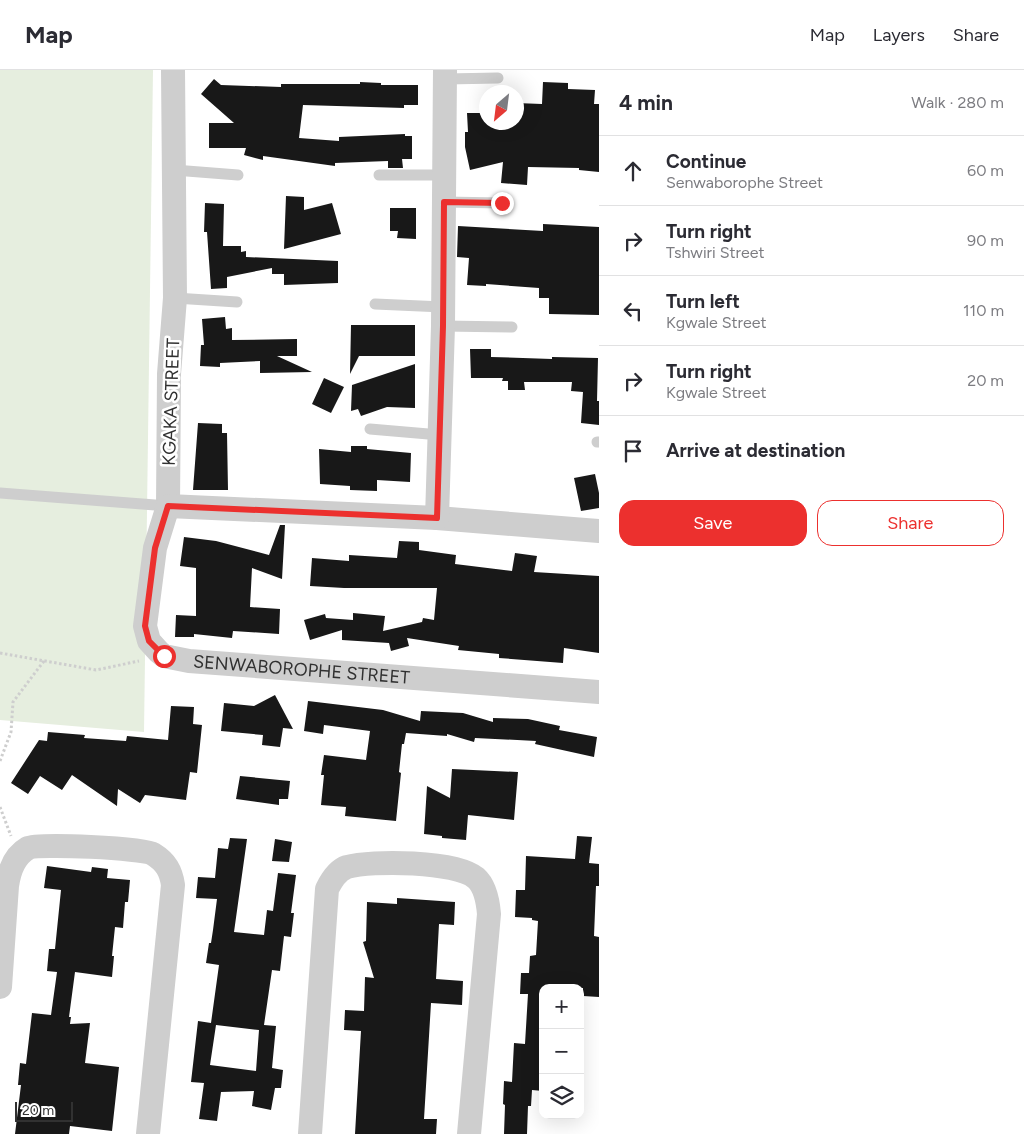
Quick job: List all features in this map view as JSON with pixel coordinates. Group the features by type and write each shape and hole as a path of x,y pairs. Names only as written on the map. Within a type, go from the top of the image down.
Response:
{"street":[{"name":"KGAKA STREET","path":"168,506 169,374 175,298 173,70"},
{"path":"437,518 443,317 445,75"},
{"path":"164,656 149,641 145,626 154,555 168,506 437,518 599,531"},
{"name":"SENWABOROPHE STREET","path":"164,656 190,661 599,692"},
{"path":"0,987 6,886 8,876 18,855 33,846 135,850 154,854 164,862 171,873 173,885 148,1134"},
{"path":"310,1134 327,889 337,874 346,868 386,863 445,866 460,870 480,882 486,896 489,914 468,1134"}],"lane":[{"path":"445,75 498,78"},
{"path":"174,170 238,175"},
{"path":"379,175 444,176"},
{"path":"444,202 502,203"},
{"path":"175,298 237,302"},
{"path":"375,304 443,317 512,327"},
{"path":"370,429 440,435"},
{"path":"0,493 168,506"}],"path":[{"path":"0,653 96,670 164,656"},
{"path":"0,761 11,732 13,702 44,661"},
{"path":"0,807 18,855"}],"green space":[{"path":"0,70 153,70 144,732 0,720"}],"building":[{"path":"214,79 221,85 281,87 281,84 360,84 360,82 381,83 381,85 418,85 418,105 404,105 404,108 303,105 299,138 339,141 339,137 405,134 405,136 412,136 412,159 402,159 403,168 388,168 388,161 335,163 335,166 263,156 263,160 244,155 246,148 209,148 209,123 234,123 201,94"},
{"path":"543,82 568,83 568,89 595,90 594,104 599,104 599,172 579,170 579,168 528,167 527,185 501,183 503,162 470,170 465,147 465,132 468,132 467,113 479,113 479,130 524,130 524,103 542,104"},
{"path":"286,196 304,197 304,210 332,203 341,234 284,249"},
{"path":"205,203 224,204 223,246 241,246 241,252 246,251 246,257 338,261 338,283 284,285 284,274 272,274 272,268 227,277 227,288 211,289 207,232 204,232"},
{"path":"390,208 416,208 416,239 397,238 398,231 390,231"},
{"path":"543,224 599,227 599,315 549,314 549,298 539,298 539,288 486,284 486,286 467,285 469,258 457,257 458,226 543,231"},
{"path":"225,317 226,329 232,328 232,340 297,339 297,356 277,356 312,372 260,373 260,361 220,363 220,367 200,366 201,345 204,345 202,319"},
{"path":"351,325 415,325 415,356 359,356 350,374"},
{"path":"470,349 491,349 491,357 598,358 597,401 599,401 599,425 581,423 583,392 571,391 572,382 524,382 525,390 508,390 508,381 502,381 503,378 471,378"},
{"path":"415,364 415,408 387,407 361,416 358,409 351,411 352,385"},
{"path":"324,378 344,387 331,413 312,404"},
{"path":"198,423 222,424 222,433 227,433 228,490 193,490"},
{"path":"351,446 367,446 367,449 411,453 410,482 377,480 377,491 350,490 350,486 320,484 319,449 351,452"},
{"path":"595,474 599,493 599,508 581,511 574,478"},
{"path":"280,525 285,525 282,579 252,568 250,607 280,609 279,634 233,631 232,638 194,634 194,637 175,637 176,615 196,616 196,568 180,566 184,537 216,541 269,555"},
{"path":"399,541 419,542 419,550 456,555 455,564 512,571 515,553 537,556 534,572 599,576 599,653 564,648 563,663 499,658 499,654 458,650 459,646 407,638 409,646 391,651 389,643 342,640 342,630 310,640 304,620 325,614 326,618 353,620 353,613 385,616 383,631 422,622 423,618 434,620 437,588 310,586 312,558 349,561 349,555 397,558"},
{"path":"275,695 293,729 283,728 280,747 262,745 263,735 221,731 224,703 254,706"},
{"path":"308,701 383,710 420,721 421,711 463,713 493,722 493,718 528,719 560,726 559,730 597,737 594,757 535,744 536,741 475,738 474,742 447,734 447,736 406,733 404,744 402,744 396,821 345,816 346,807 321,805 324,775 321,775 324,755 366,760 370,731 324,725 323,734 304,731"},
{"path":"171,706 194,707 193,724 202,725 197,773 190,772 186,800 145,795 140,803 118,789 117,806 72,775 62,790 40,776 28,794 11,783 39,740 47,741 48,732 85,735 84,738 126,741 127,736 168,740"},
{"path":"452,769 518,772 514,820 468,815 466,840 424,834 427,786 450,798"},
{"path":"240,776 290,781 288,799 279,799 279,805 236,799"},
{"path":"577,836 592,837 589,863 599,864 599,886 596,886 594,936 599,937 599,997 584,996 584,984 539,984 539,1091 532,1090 531,1106 528,1106 527,1134 504,1134 504,1081 512,1082 514,1043 525,1044 528,994 520,994 521,973 529,973 530,956 536,955 538,921 532,920 532,918 515,917 516,890 525,890 526,856 575,859"},
{"path":"230,838 247,839 234,932 264,935 267,910 273,911 278,873 296,875 291,913 294,913 291,937 284,936 280,971 272,970 264,1025 276,1026 272,1068 283,1070 281,1088 275,1088 271,1110 252,1106 254,1091 221,1092 217,1121 199,1119 204,1083 191,1082 198,1021 211,1023 219,965 206,963 209,943 211,943 217,899 196,898 198,877 215,878 218,848 228,849","holes":["216,1025 259,1030 256,1071 210,1065"]},
{"path":"275,839 292,842 289,862 272,861"},
{"path":"47,866 91,872 92,867 108,869 107,878 130,880 128,902 125,902 123,928 115,927 112,977 75,972 69,1017 71,1017 70,1024 90,1023 85,1063 119,1067 112,1131 70,1126 69,1134 15,1134 21,1085 18,1085 20,1063 26,1064 32,1013 51,1015 57,972 47,971 49,949 55,949 61,890 44,888"},
{"path":"397,898 455,902 454,925 439,924 436,979 463,981 462,1005 431,1003 424,1119 437,1119 436,1134 355,1134 361,1031 344,1030 345,1010 364,1011 365,977 374,978 363,942 366,941 367,902 397,904"}],"route":[{"path":"164,656 152,646 146,636 145,626 155,548 168,506 437,518 443,326 444,202 502,203"}]}
